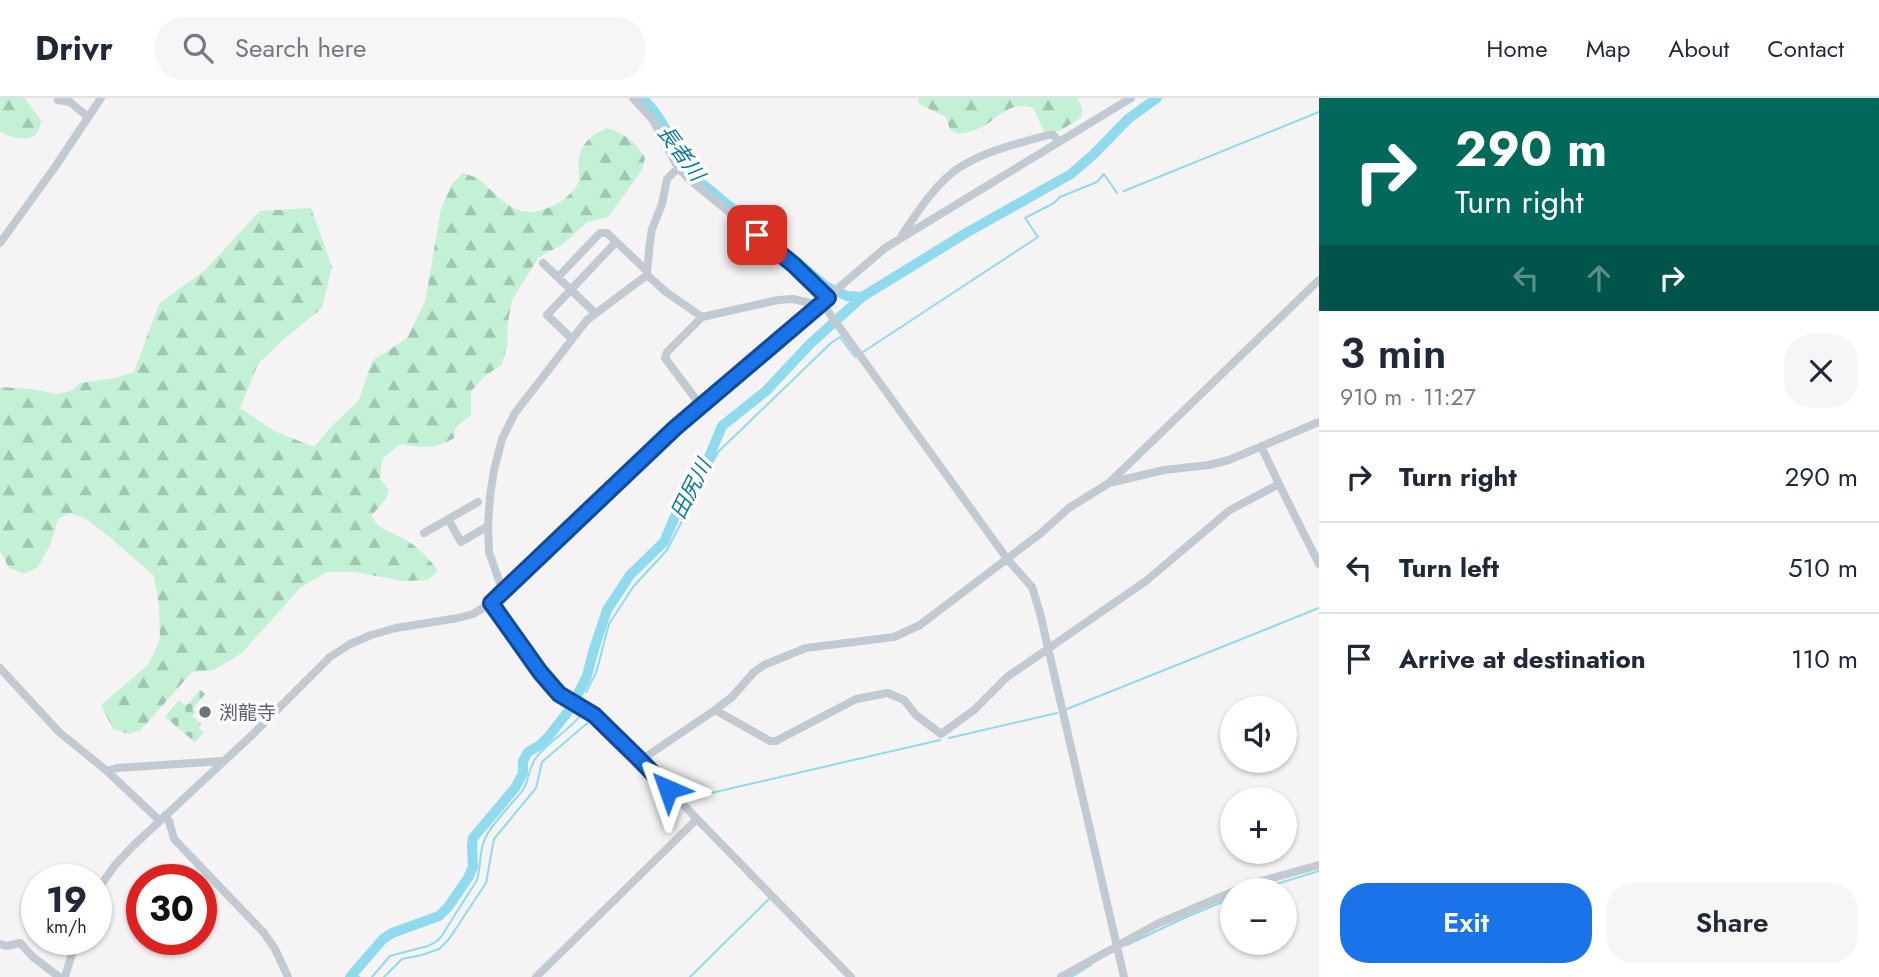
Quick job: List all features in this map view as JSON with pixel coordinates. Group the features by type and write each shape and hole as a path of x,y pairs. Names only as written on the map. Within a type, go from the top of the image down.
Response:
{"street":[{"path":"0,243 101,98"},
{"path":"633,98 653,120 678,168 794,265 824,301 831,315 1008,560 1032,587 1124,977"},
{"path":"112,869 330,657 371,635 473,614 491,603 650,450 870,260 900,238 1131,98"},
{"path":"58,100 70,102 88,117"},
{"path":"900,238 941,184 964,165 1016,144 1048,135 1053,135 1059,141"},
{"path":"503,592 489,552 488,526 489,496 502,439 515,412 587,320 647,273 652,229 662,204 667,179 678,168"},
{"path":"558,278 600,233 607,233 666,292 702,317"},
{"path":"572,339 547,315 616,242"},
{"path":"543,263 595,313"},
{"path":"640,760 732,697 754,672 764,665 806,648 894,637 931,617 1008,560 1069,508 1109,483 1319,281"},
{"path":"701,406 665,358 667,352 702,317 778,300 793,299 810,303 824,301"},
{"path":"1109,483 1164,470 1229,460 1319,422"},
{"path":"1261,446 1319,564"},
{"path":"715,710 771,741 776,741 856,699 888,693 904,700 916,715 941,734 974,710 1007,677 1146,581 1230,510 1279,484"},
{"path":"424,533 478,502"},
{"path":"448,519 461,541 488,526"},
{"path":"491,603 559,694 594,715 851,977"},
{"path":"0,667 59,732 169,821 174,839 264,933 288,977"},
{"path":"107,771 117,768 223,761"},
{"path":"536,977 697,820"},
{"path":"1272,878 1319,865"},
{"path":"1061,977 1157,924 1220,897"},
{"path":"0,944 6,946 20,943 59,977"},
{"path":"65,977 72,955"}],"green space":[{"path":"0,98 25,98 41,121 36,134 19,138 0,132"},
{"path":"918,98 1077,98 1082,117 1058,132 1045,133 1033,108 1019,106 1013,107 981,128 959,134 950,130 946,117 919,104"},
{"path":"607,128 625,136 638,147 645,158 642,170 608,217 587,222 563,244 538,258 512,300 507,346 502,364 471,391 471,415 455,428 454,438 428,447 400,444 382,459 380,479 389,490 386,499 371,516 382,529 419,549 438,571 428,580 403,581 355,572 327,572 301,587 242,653 214,670 192,672 141,730 129,734 113,729 101,705 148,665 160,639 159,605 154,576 86,519 70,513 58,519 50,546 37,568 24,574 9,568 0,550 0,387 57,394 71,391 80,383 134,372 159,304 205,270 260,211 311,208 332,267 322,308 258,364 240,408 274,431 314,447 359,400 372,361 407,338 425,302 441,209 452,184 463,173 478,179 515,209 529,212 545,209 560,202 573,191 578,182 580,152 585,143"},
{"path":"200,690 205,694 193,709 195,712 192,716 201,724 199,728 204,732 195,742 165,717 179,700 186,706"}],"waterway":[{"name":"長者川","path":"642,98 657,116 693,176 827,287 847,296 862,297"},
{"name":"田尻川","path":"350,977 383,939 392,933 439,916 468,878 473,867 473,838 515,788 523,773 523,761 528,752 549,736 570,709 587,676 607,610 630,575 664,542 688,486 709,457 722,426 766,391 810,344 862,297 966,233 1071,174 1128,119 1157,98"},
{"path":"1124,191 1319,112"},
{"path":"863,352 1038,237 1025,218 1060,197 1097,182 1104,174 1117,193"},
{"path":"586,692 596,673 609,624 633,587 667,550 718,452 832,342 840,337 855,357"},
{"path":"1067,709 1319,608"},
{"path":"372,977 390,956 428,946 441,937 477,880 482,846 487,835 523,790 535,759 583,712"},
{"path":"949,738 1057,713"},
{"path":"384,977 402,959 439,949 449,939 486,883 494,839 536,788 542,762 592,719"},
{"path":"685,799 940,740"},
{"path":"616,741 681,807"},
{"path":"1296,878 1319,871"},
{"path":"690,977 769,899"},
{"path":"1127,945 1220,903"},
{"path":"1071,977 1091,965"},
{"name":"田尻川","path":"353,972 359,977"}],"place":[{"name":"渕龍寺","path":"205,712"}],"route":[{"path":"668,789 594,715 559,694 491,603 650,450 828,298 794,265 757,235"}]}
